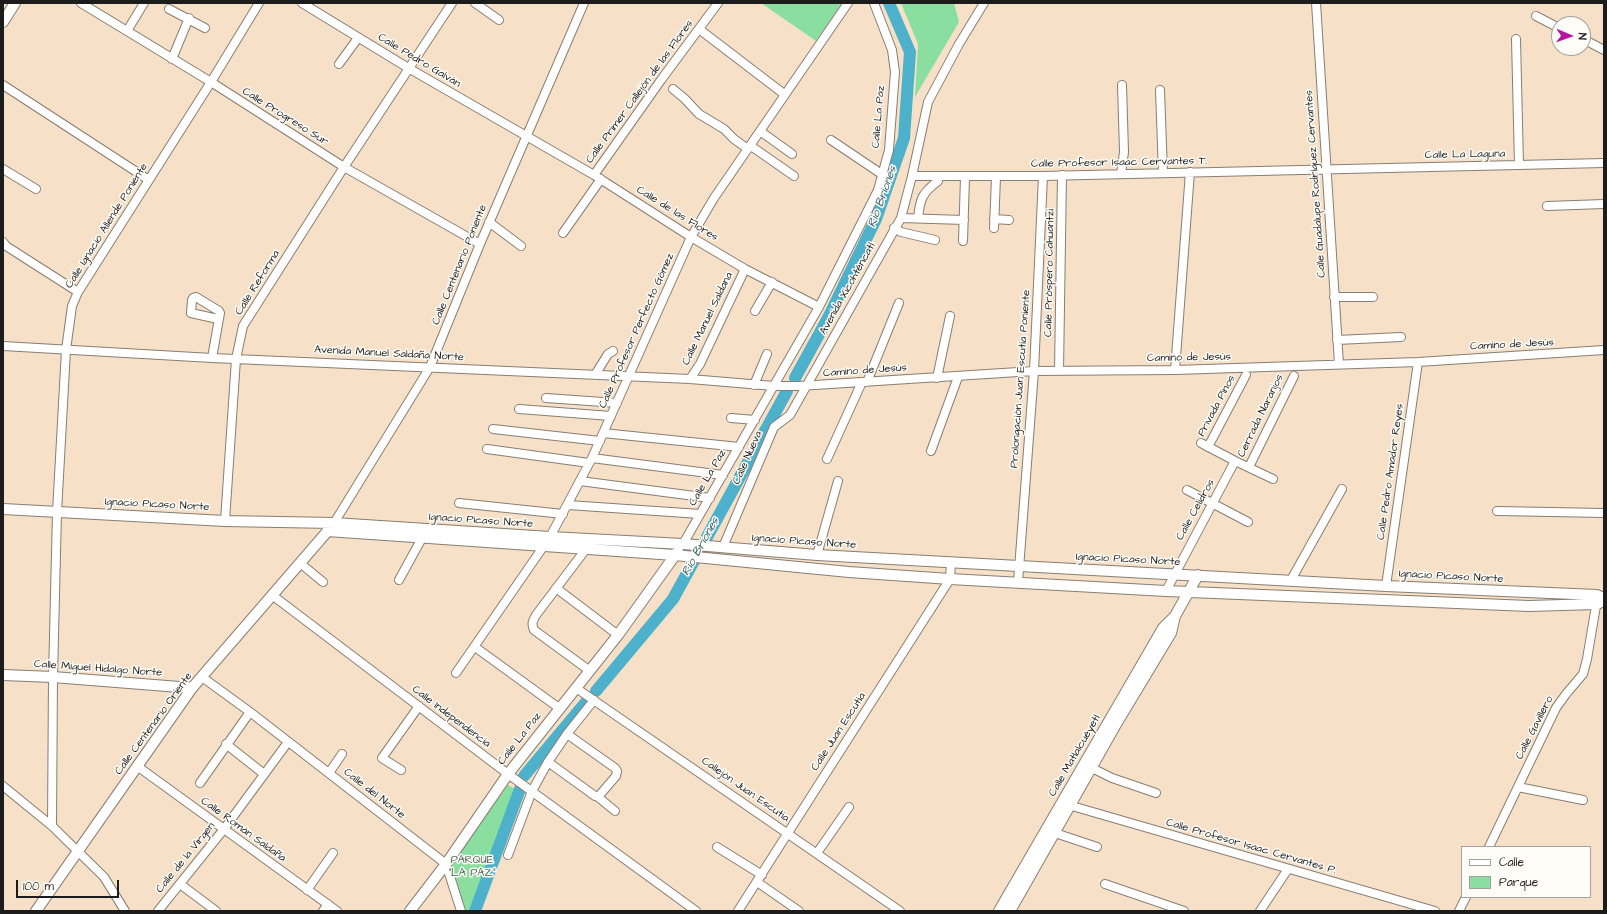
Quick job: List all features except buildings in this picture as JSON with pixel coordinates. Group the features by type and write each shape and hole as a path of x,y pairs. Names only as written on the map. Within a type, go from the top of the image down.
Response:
{"main road":[{"path":"3,22 15,3"},
{"name":"Ignacio Picaso Norte","path":"3,509 225,521 334,523 683,544 817,555 1291,580 1601,599"},
{"name":"Calle Centenario Oriente","path":"36,911 192,688 334,523"},
{"name":"Ignacio Picaso Norte","path":"327,531 675,555 849,572 1166,591 1529,606 1601,599"},
{"name":"Calle La Paz","path":"410,911 446,864 508,774 618,635 683,544"},
{"name":"Calle Matlalcuéyetl","path":"1010,911 1055,833 1066,805 1163,628 1175,616 1198,575"},
{"name":"Calle Matlalcuéyetl","path":"999,911 1066,805 1092,768 1115,726 1171,633 1175,616"},
{"name":"Calle Miguel Hidalgo Norte","path":"3,675 53,677 192,688"}],"street":[{"name":"Calle Progreso Sur","path":"81,3 211,82 344,167 480,244"},
{"path":"127,31 144,3"},
{"name":"Calle Ignacio Allende Poniente","path":"52,826 53,677 57,512 66,350 72,306 78,292 211,82 259,3"},
{"name":"Calle Pedro Galván","path":"302,3 410,69 526,136"},
{"name":"Calle Reforma","path":"225,521 236,359 244,326 344,167 410,69 452,3"},
{"path":"475,3 499,20"},
{"name":"Calle Centenario Poniente","path":"334,523 430,367 489,222 584,3"},
{"name":"Calle Primer Callejón de las Flores","path":"564,233 598,177 661,80 718,3"},
{"name":"Calle Profesor Perfecto Gómez","path":"456,673 475,648 550,537 568,505 629,377 691,237 714,198 750,147 784,94 848,3"},
{"name":"Calle La Paz","path":"683,544 819,307 878,190 890,150 895,72 892,50 874,3"},
{"name":"Avenida Xicohténcatl","path":"806,386 901,218 928,102 959,44 984,3"},
{"name":"Calle Guadalupe Rodríguez Cervantes","path":"1316,3 1339,364"},
{"path":"169,9 189,18 205,28"},
{"path":"1536,16 1551,24"},
{"path":"172,59 189,18"},
{"path":"699,29 784,94"},
{"path":"339,64 358,38"},
{"path":"1516,39 1519,165"},
{"path":"1591,43 1604,50"},
{"path":"3,85 149,180"},
{"path":"1121,174 1124,152 1122,85"},
{"path":"673,89 685,98 699,114 724,129 734,139 750,147 794,176"},
{"path":"1160,90 1163,173"},
{"path":"760,131 792,154"},
{"name":"Calle de las Flores","path":"526,136 598,177 691,237 745,269 819,307"},
{"path":"831,140 883,175"},
{"name":"Calle La Laguna","path":"1326,169 1604,163"},
{"path":"3,169 36,189"},
{"name":"Calle Profesor Isaac Cervantes T.","path":"912,176 1062,176 1326,169"},
{"path":"1175,370 1190,172"},
{"name":"Prolongación Juan Escutia Poniente","path":"1018,582 1034,371 1043,176"},
{"name":"Calle Próspero Cahuantzi","path":"1059,371 1062,176"},
{"path":"918,218 919,205 922,196 927,189 938,181 938,177"},
{"path":"963,241 964,177"},
{"path":"994,228 996,177"},
{"path":"1547,206 1604,204"},
{"path":"901,218 964,220"},
{"path":"994,219 1009,220"},
{"path":"489,222 521,246"},
{"path":"894,228 901,232 935,240"},
{"path":"3,242 6,246 78,292"},
{"name":"Calle Manuel Saldana","path":"690,379 700,364 745,269"},
{"path":"755,311 772,282"},
{"path":"1334,297 1373,298"},
{"path":"827,459 865,382 899,304"},
{"path":"937,378 950,316"},
{"path":"212,358 218,319"},
{"path":"1338,340 1401,337"},
{"name":"Avenida Manuel Saldaña Norte","path":"3,346 212,358 690,379 774,386"},
{"name":"Camino de Jesús","path":"774,386 806,386 1034,371 1175,370 1418,362 1604,350"},
{"path":"595,375 608,354 613,351"},
{"path":"754,384 767,354"},
{"name":"Calle Pedro Amador Reyes","path":"1386,586 1418,362"},
{"name":"Privada Pinos","path":"1235,461 1205,445 1246,375"},
{"name":"Cerrada Naranjos","path":"1248,467 1294,376"},
{"path":"931,451 958,377"},
{"name":"Calle Nueva","path":"718,547 774,427 790,415 806,386"},
{"path":"546,398 617,403"},
{"path":"519,409 611,416"},
{"path":"731,418 755,420"},
{"path":"493,429 739,448"},
{"path":"487,449 723,475"},
{"path":"1235,461 1273,479"},
{"name":"Calle Celidros","path":"1166,591 1235,461"},
{"path":"580,481 710,498"},
{"path":"817,555 838,481"},
{"path":"1291,580 1342,488"},
{"path":"1187,490 1248,522"},
{"path":"459,503 563,514"},
{"path":"568,505 700,514"},
{"path":"1497,512 1604,513"},
{"path":"398,580 422,538"},
{"path":"586,549 536,615 532,621 532,626 534,630 590,671"},
{"name":"Calle Juan Escutia","path":"738,911 950,579 951,562"},
{"path":"300,563 324,582"},
{"path":"556,588 618,635"},
{"name":"Calle Independencia","path":"272,595 508,774 696,911"},
{"name":"Calle Gavillero","path":"1489,846 1556,708 1583,674 1601,599"},
{"path":"475,648 559,708"},
{"name":"Calle del Norte","path":"202,677 250,712 446,864"},
{"name":"Callejón Juan Escutia","path":"576,688 900,911"},
{"path":"508,855 532,791 548,762 567,734 594,700"},
{"path":"401,770 382,758 419,706"},
{"path":"200,783 250,712"},
{"path":"567,734 615,768 617,772 616,776 598,797"},
{"name":"Calle de la Virgen","path":"158,911 224,829 288,742"},
{"path":"226,744 264,774"},
{"path":"328,773 342,754"},
{"path":"548,762 598,797 615,811"},
{"name":"Calle Román Saldaña","path":"136,766 308,890 325,908 337,911"},
{"path":"1092,768 1112,778 1156,793"},
{"path":"3,786 52,826 104,877 125,911"},
{"path":"1518,787 1583,800"},
{"name":"Calle Profesor Isaac Cervantes P.","path":"1066,805 1435,911"},
{"path":"817,853 849,807"},
{"path":"1055,833 1097,846"},
{"path":"717,847 762,875"},
{"path":"308,890 333,853"},
{"path":"446,864 461,911"},
{"path":"1260,911 1288,869"},
{"path":"757,882 799,911"},
{"path":"180,884 216,911"},
{"path":"1106,884 1184,911"},
{"path":"1459,911 1466,898"}],"green space":[{"path":"761,3 842,3 816,41"},
{"path":"901,3 954,3 959,22 915,97 918,44"},
{"name":"PARQUE \"LA PAZ\"","path":"508,785 519,791 475,911 466,911 451,864"}],"waterway":[{"name":"Rio Briones","path":"795,378 828,318 876,219 904,138 910,52 889,3"},
{"name":"Rio Briones","path":"596,691 673,599 787,391"},
{"name":"Rio Briones","path":"524,776 586,702"},
{"name":"Rio Briones","path":"475,911 520,789"}]}
